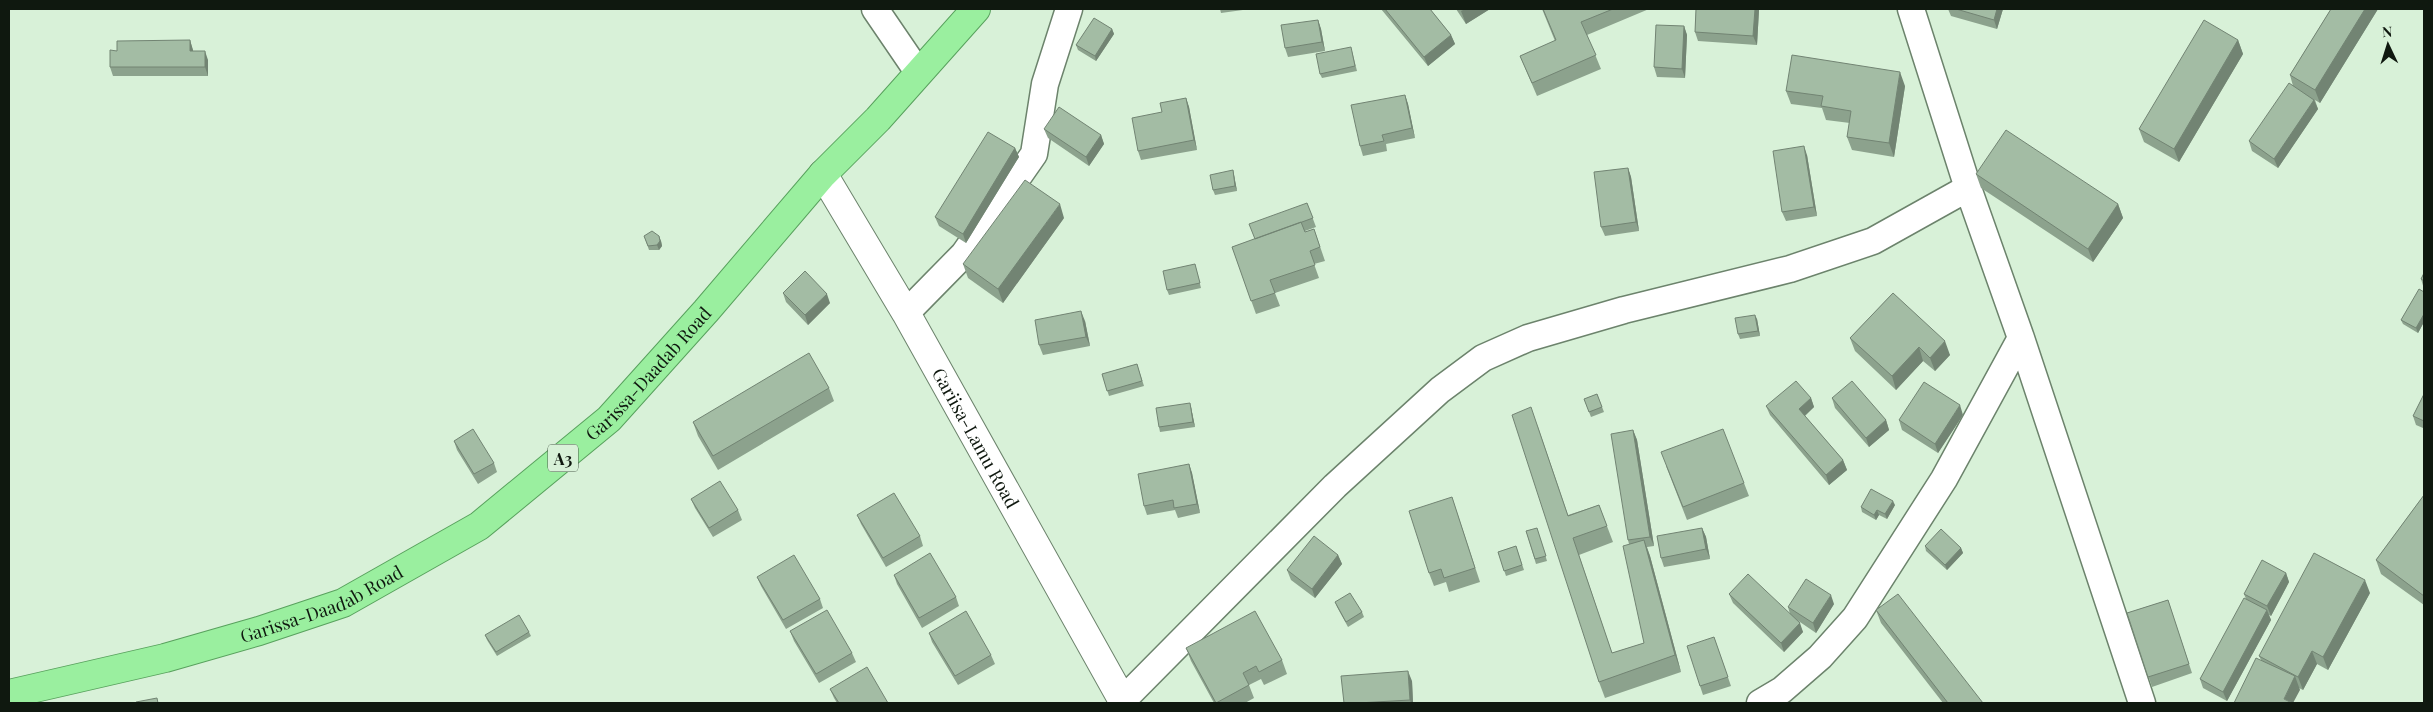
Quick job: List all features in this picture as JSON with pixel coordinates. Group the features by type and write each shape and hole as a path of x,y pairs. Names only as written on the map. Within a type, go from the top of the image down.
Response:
{"highway":[{"name":"Garissa-Daadab Road","path":"9,694 165,658 259,631 343,603 479,526 609,419 712,304 823,174 878,119 976,9"}],"street":[{"path":"875,9 918,72"},
{"path":"906,312 964,254 1034,154 1045,84 1068,9"},
{"path":"1910,9 1968,188 2021,338 2142,703"},
{"name":"Gariisa-Lamu Road","path":"823,174 906,312 1124,702"},
{"path":"1124,702 1335,486 1440,390 1483,358 1528,338 1624,310 1790,268 1872,241 1968,188"},
{"path":"1760,703 1782,690 1820,656 1855,618 1944,479 2021,338"}],"building":[{"path":"1385,9 1430,9 1451,35 1424,57"},
{"path":"1543,9 1613,9 1581,22 1596,55 1532,83 1520,56 1556,40"},
{"path":"1696,9 1755,9 1753,36 1695,32"},
{"path":"1956,9 1997,9 1994,20"},
{"path":"2331,9 2365,9 2315,90 2290,75"},
{"path":"1094,18 1112,29 1095,56 1076,45"},
{"path":"1318,20 1322,42 1285,48 1281,25"},
{"path":"2204,20 2238,40 2174,149 2139,129"},
{"path":"1656,25 1684,26 1682,69 1654,67"},
{"path":"190,40 190,51 205,51 205,67 110,67 110,50 117,51 117,41"},
{"path":"1351,47 1355,66 1320,74 1316,54"},
{"path":"1792,55 1900,72 1889,143 1847,137 1851,111 1821,106 1823,96 1786,91"},
{"path":"2289,83 2314,100 2274,159 2249,141"},
{"path":"1405,95 1412,128 1382,135 1384,141 1360,146 1351,105"},
{"path":"1186,98 1194,140 1138,151 1132,118 1162,112 1160,103"},
{"path":"1059,107 1101,135 1086,157 1044,129"},
{"path":"2006,130 2118,204 2088,249 1976,174"},
{"path":"988,132 1015,148 963,234 935,217"},
{"path":"1804,146 1814,207 1782,212 1773,151"},
{"path":"1628,168 1636,222 1601,227 1594,172"},
{"path":"1233,170 1235,186 1213,190 1210,175"},
{"path":"1025,180 1060,204 998,289 963,264"},
{"path":"1307,203 1313,218 1255,239 1249,224"},
{"path":"1301,222 1305,232 1314,229 1320,247 1310,251 1315,265 1270,280 1275,293 1251,301 1232,247"},
{"path":"652,231 659,236 660,241 657,245 648,246 644,236"},
{"path":"1195,264 1200,283 1167,290 1163,271"},
{"path":"805,271 827,294 805,315 783,293"},
{"path":"2419,289 2424,292 2424,314 2416,328 2401,320"},
{"path":"1893,293 1945,341 1930,358 1919,347 1892,376 1850,338"},
{"path":"1081,311 1086,337 1039,345 1035,320"},
{"path":"1755,315 1758,331 1738,334 1735,318"},
{"path":"809,353 829,388 713,456 693,422"},
{"path":"1137,364 1142,381 1107,391 1102,374"},
{"path":"1796,381 1811,398 1799,409 1843,460 1826,475 1766,406"},
{"path":"1852,381 1886,420 1866,438 1832,398"},
{"path":"1924,382 1960,405 1935,444 1899,420"},
{"path":"1597,394 1602,407 1589,412 1584,399"},
{"path":"2424,394 2424,421 2413,416"},
{"path":"1190,403 1193,422 1159,427 1156,408"},
{"path":"1531,407 1568,516 1599,505 1607,526 1573,538 1612,653 1644,643 1623,546 1644,540 1675,655 1599,682 1512,415"},
{"path":"473,429 494,463 474,474 454,441"},
{"path":"1723,429 1744,483 1683,507 1661,452"},
{"path":"1633,430 1650,537 1628,540 1611,434"},
{"path":"1189,464 1197,504 1174,508 1173,500 1144,506 1138,474"},
{"path":"720,481 738,510 709,528 691,499"},
{"path":"1871,489 1893,501 1885,514 1877,510 1874,515 1861,507"},
{"path":"894,493 920,536 883,558 857,515"},
{"path":"2424,495 2424,596 2376,560"},
{"path":"1452,497 1475,568 1444,578 1441,569 1429,573 1409,511"},
{"path":"1537,528 1546,556 1535,559 1526,531"},
{"path":"1702,528 1706,549 1661,558 1657,536"},
{"path":"1941,529 1961,548 1945,565 1925,546"},
{"path":"1314,536 1338,555 1312,589 1287,570"},
{"path":"1516,546 1522,565 1504,571 1498,552"},
{"path":"930,553 956,597 919,618 894,575"},
{"path":"2314,553 2365,580 2323,657 2312,651 2298,677 2259,656"},
{"path":"794,555 820,599 783,620 757,577"},
{"path":"2262,560 2286,573 2267,606 2244,594"},
{"path":"1748,574 1800,623 1781,643 1729,594"},
{"path":"1806,579 1831,595 1813,623 1788,607"},
{"path":"1350,593 1362,612 1346,622 1335,602"},
{"path":"1898,594 1983,703 1948,703 1876,610"},
{"path":"2244,598 2267,610 2223,692 2200,679"},
{"path":"2168,600 2189,664 2148,677 2127,613"},
{"path":"827,610 852,653 816,674 790,631"},
{"path":"966,611 991,655 955,676 929,633"},
{"path":"1255,611 1282,660 1259,672 1256,666 1243,673 1249,685 1216,703 1186,648"},
{"path":"519,615 529,632 496,652 485,635"},
{"path":"1714,637 1728,677 1700,686 1687,646"},
{"path":"2256,658 2295,676 2284,699 2292,703 2234,703"},
{"path":"867,667 888,703 839,703 830,689"},
{"path":"1408,671 1410,700 1344,703 1341,676"},
{"path":"157,698 158,703 136,702"}]}
